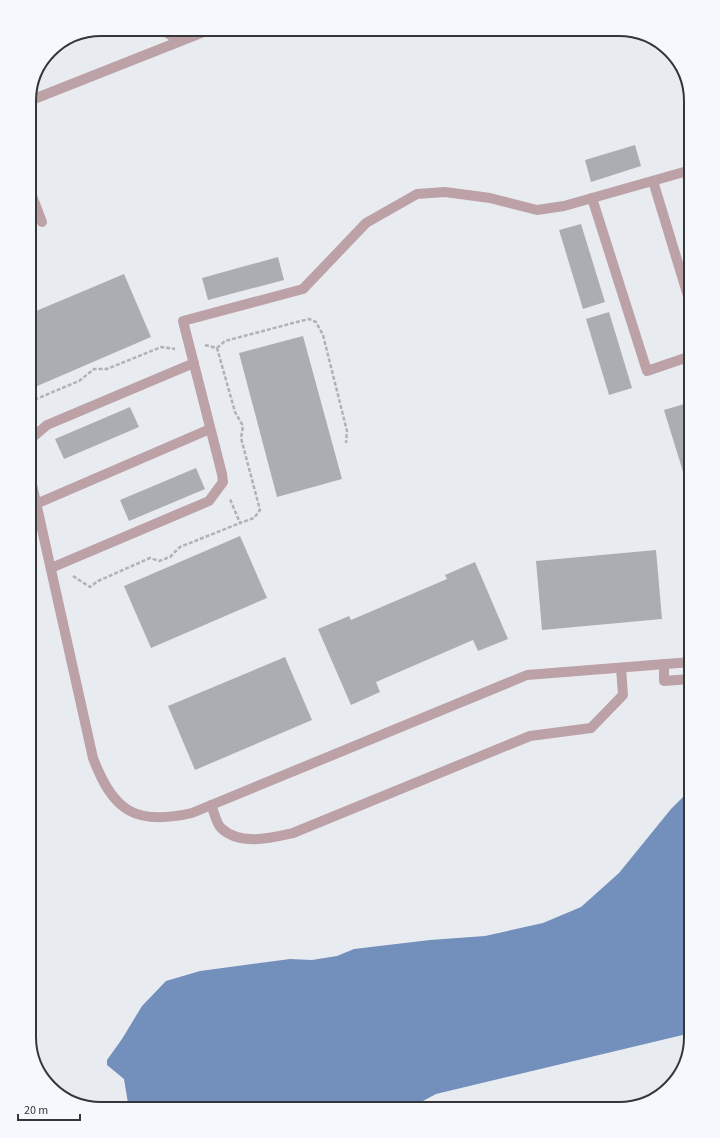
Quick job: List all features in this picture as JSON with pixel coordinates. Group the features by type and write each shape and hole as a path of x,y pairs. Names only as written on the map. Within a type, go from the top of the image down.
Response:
{"lane":[{"path":"172,36 180,41"},
{"path":"36,98 193,36"},
{"path":"52,573 209,501 222,482 222,474 183,321 303,289 366,223 418,194 445,192 490,198 537,210 564,206 684,172"},
{"path":"653,181 684,283"},
{"path":"592,198 647,370 684,358"},
{"path":"36,206 42,222"},
{"path":"36,434 47,425 194,363"},
{"path":"210,429 36,504 92,758 102,781 112,796 123,807 140,816 170,818 192,813 527,675 684,663"},
{"path":"664,664 664,681 684,680"},
{"path":"211,805 221,827 238,837 265,839 293,833 530,736 591,728 623,695 621,668"}],"path":[{"path":"217,348 225,341 297,322 309,319 316,322 323,335 347,431 346,443"},
{"path":"36,399 79,381 94,369 107,369 161,347 173,350 203,345 217,348"},
{"path":"52,573 76,576 90,588 98,581 150,558 159,561 170,557 180,547 254,518 260,510 241,438 243,426 235,412 217,348"},
{"path":"222,482 240,523"}],"water":[{"path":"684,796 684,1035 436,1094 421,1102 128,1102 124,1079 107,1065 107,1060 142,1006 166,981 200,971 290,959 312,960 337,956 354,949 430,940 485,936 543,923 581,907 619,873 671,809"}],"building":[{"path":"635,145 641,166 591,182 585,160"},
{"path":"581,224 605,302 583,309 559,230"},
{"path":"278,257 284,280 208,300 202,278"},
{"path":"124,274 151,337 36,387 36,311"},
{"path":"609,312 632,388 609,395 586,319"},
{"path":"303,336 342,479 277,497 239,353"},
{"path":"684,404 684,475 664,410"},
{"path":"130,407 139,427 64,459 55,439"},
{"path":"196,468 205,489 129,521 120,500"},
{"path":"240,536 267,598 151,648 124,586"},
{"path":"656,550 662,619 542,630 536,561"},
{"path":"475,562 508,639 478,651 473,640 376,682 380,692 351,705 318,629 349,616 351,620 447,579 445,575"},
{"path":"285,657 312,720 195,770 168,706"}]}
